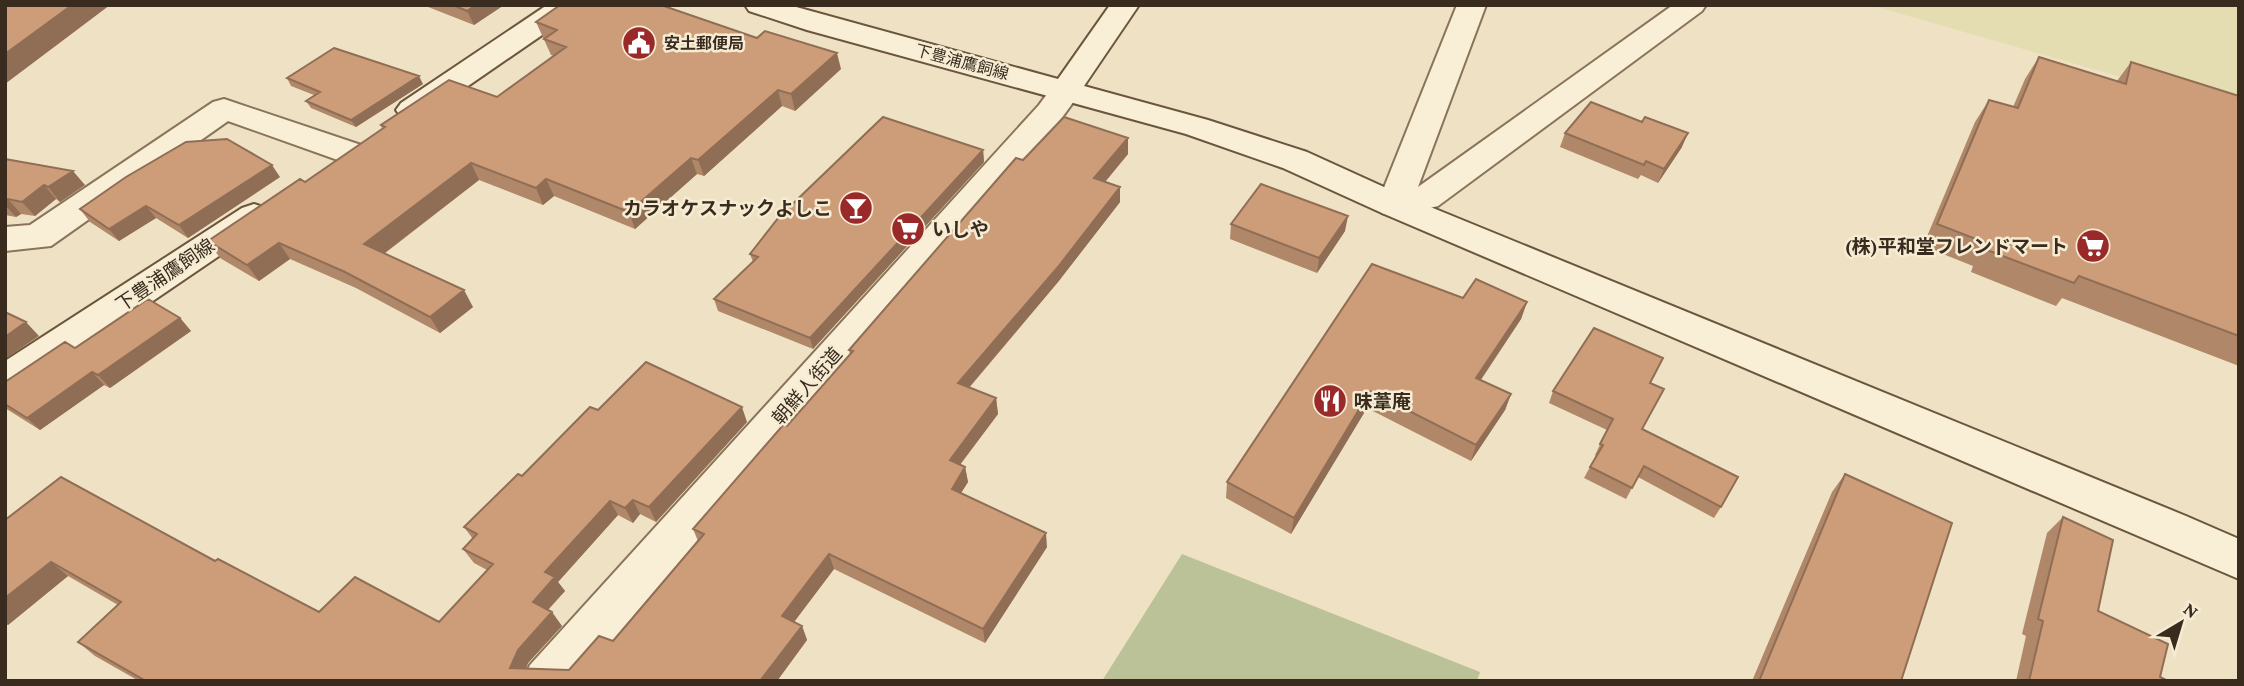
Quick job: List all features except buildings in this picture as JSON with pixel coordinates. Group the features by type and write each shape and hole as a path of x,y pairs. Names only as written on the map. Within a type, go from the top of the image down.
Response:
{"main road":[{"path":"314,176 568,5"},
{"name":"下豊浦鷹飼線","path":"759,5 817,24 1197,127 1295,160 1394,205 2171,528 2239,560"},
{"path":"1066,90 1125,5"},
{"path":"1394,205 1472,5"},
{"path":"1394,205 1426,198 1692,5"},
{"name":"朝鮮人街道","path":"547,681 1050,112 1066,90"},
{"path":"5,239 38,237 225,109 368,140"},
{"name":"下豊浦鷹飼線","path":"5,381 280,199"}],"shaded area":[{"path":"1870,5 2239,5 2239,111"}],"green space":[{"path":"1182,554 1480,672 1477,681 1102,681"}],"place":[{"name":"安土郵便局","path":"639,43"},
{"name":"カラオケスナックよしこ","path":"856,208"},
{"name":"いしや","path":"908,229"},
{"name":"(株)平和堂フレンドマート","path":"2093,246"},
{"name":"味葦庵","path":"1330,401"}]}
